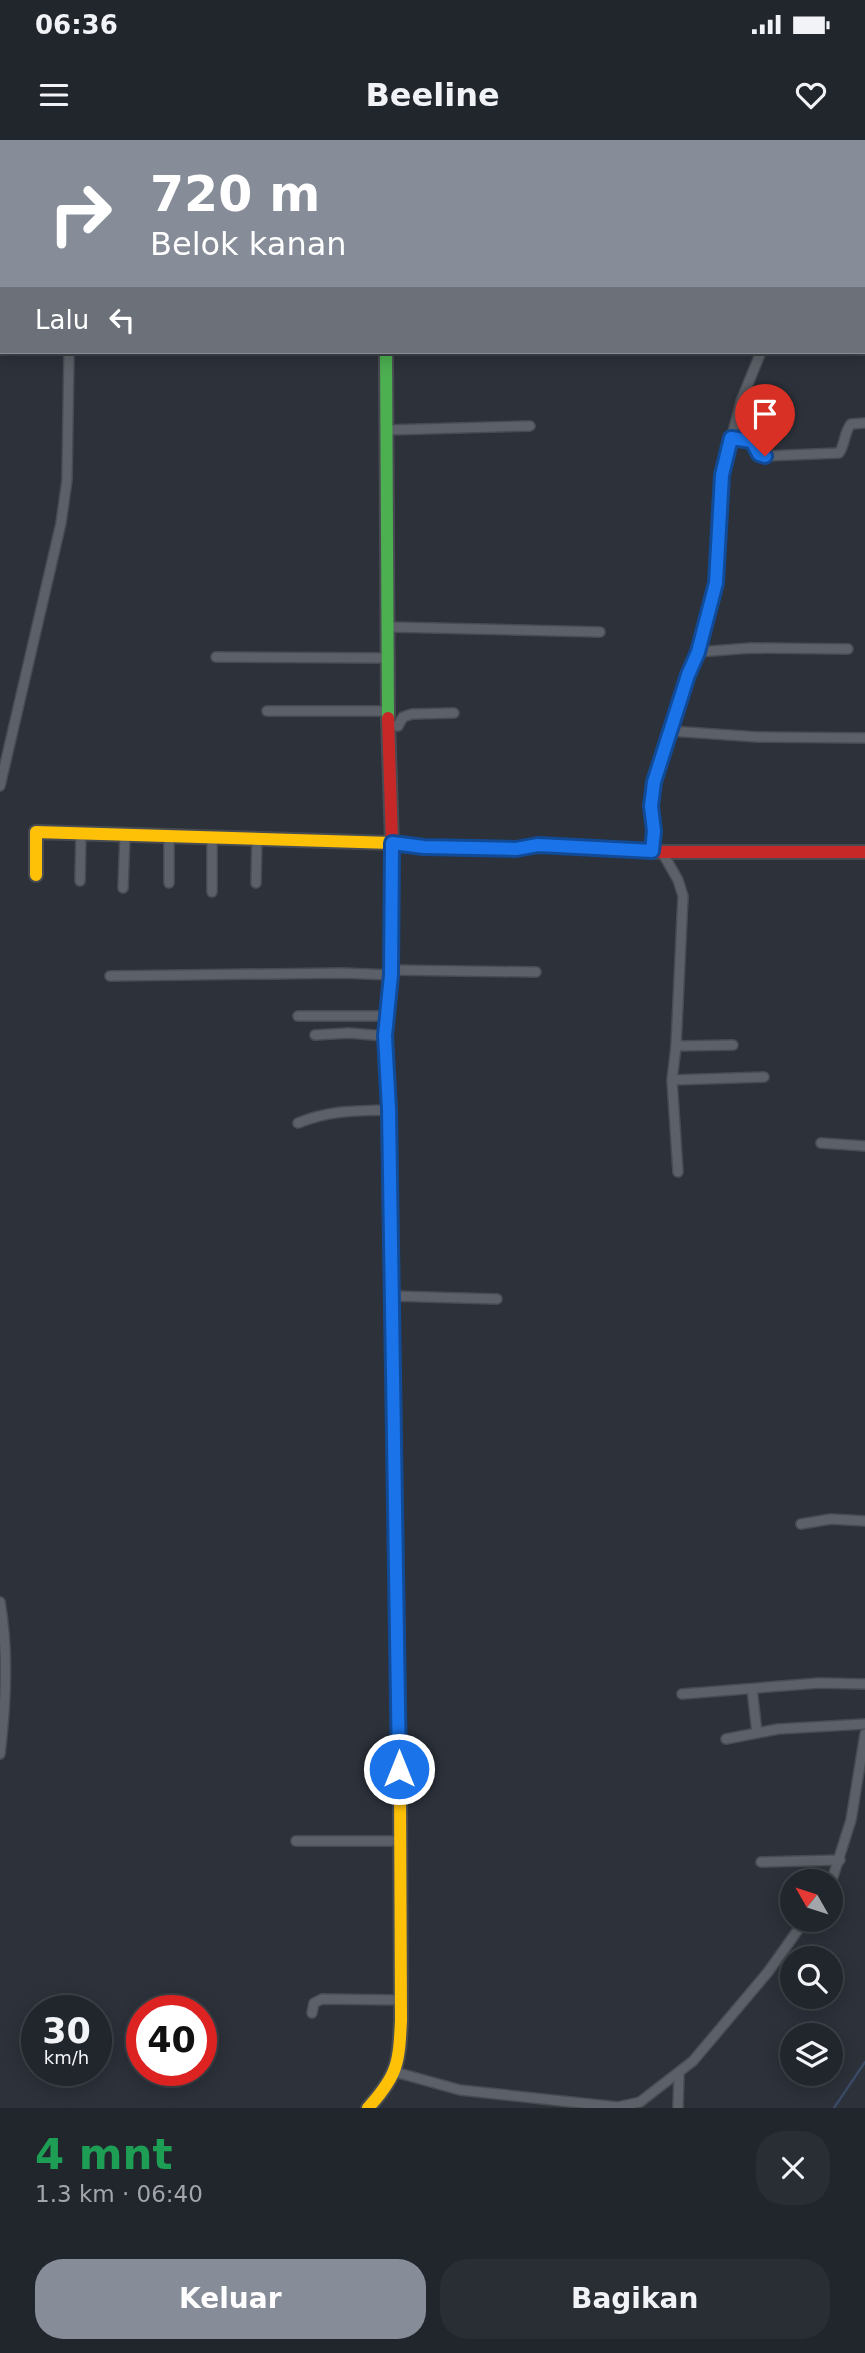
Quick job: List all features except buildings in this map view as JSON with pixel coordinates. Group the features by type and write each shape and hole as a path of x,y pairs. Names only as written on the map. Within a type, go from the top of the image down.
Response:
{"street":[{"path":"0,786 62,512 67,480 69,354"},
{"path":"368,2108 391,2081 400,2046 399,1697 389,1110 385,1036 391,973 392,843 388,711 386,354"},
{"path":"678,1172 672,1080 683,896 678,880 657,851 654,842 652,799 654,782 698,652 716,583 722,475 741,401 760,354"},
{"path":"731,438 752,441 759,454 765,456 839,453 848,427 851,424 865,424"},
{"path":"387,430 530,426"},
{"path":"389,626 600,632"},
{"path":"698,652 751,648 848,649"},
{"path":"216,657 388,657"},
{"path":"267,711 388,711"},
{"path":"389,725 398,726 405,715 454,713"},
{"path":"671,731 757,737 865,738"},
{"path":"36,875 36,832 212,836 392,843 424,847 516,849 538,845 657,851 865,852"},
{"path":"80,881 81,833"},
{"path":"123,887 125,834"},
{"path":"169,835 169,883"},
{"path":"212,836 212,892"},
{"path":"256,883 257,838"},
{"path":"110,975 536,972"},
{"path":"298,1016 387,1016"},
{"path":"315,1035 349,1033 385,1036"},
{"path":"676,1046 733,1045"},
{"path":"672,1080 764,1077"},
{"path":"298,1123 337,1111 389,1110"},
{"path":"821,1143 865,1146"},
{"path":"392,1296 497,1299"},
{"path":"801,1524 831,1519 865,1521"},
{"path":"0,1602 4,1621 6,1673 0,1754"},
{"path":"682,1694 819,1684 865,1685"},
{"path":"752,1689 757,1733"},
{"path":"726,1739 778,1729 865,1724"},
{"path":"836,1869 853,1808 865,1734"},
{"path":"296,1842 399,1841"},
{"path":"761,1862 840,1860"},
{"path":"395,2072 460,2090 618,2107 640,2102 693,2061 768,1972 796,1932"},
{"path":"313,2013 314,2003 322,1999 400,2000"},
{"path":"678,2108 679,2072"}],"waterway":[{"path":"834,2108 865,2062"}],"traffic: fast":[{"path":"386,354 388,718"},
{"path":"388,1100 400,1786"}],"traffic: slow":[{"path":"36,875 36,832 491,848"},
{"path":"368,2108 386,2086 398,2058 401,2020 400,1786"}],"traffic: jam":[{"path":"388,718 392,843 391,975 385,1036 388,1100"},
{"path":"491,848 516,849 538,845 662,852 865,852"}],"route":[{"path":"399,1769 389,1110 385,1036 391,975 392,843 424,847 516,849 538,845 652,851 654,831 651,806 654,782 698,652 716,583 722,475 731,438 752,441 759,454 765,456"}]}
